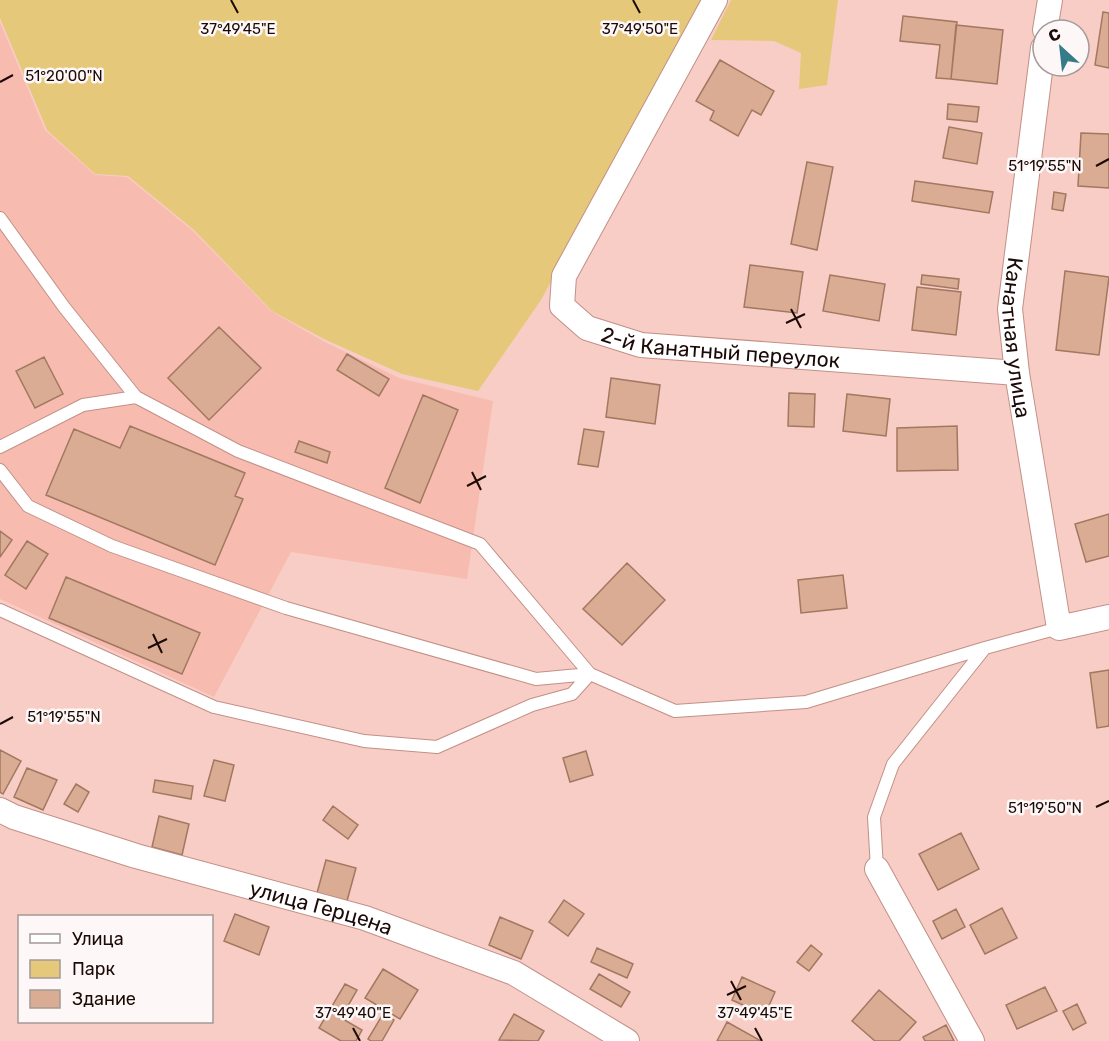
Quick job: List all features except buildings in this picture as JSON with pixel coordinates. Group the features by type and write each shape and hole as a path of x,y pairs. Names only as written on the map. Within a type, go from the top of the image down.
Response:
{"street":[{"name":"2-й Канатный переулок","path":"715,0 564,276 562,306 587,328 641,345 1017,373"},
{"path":"1048,18 1050,0"},
{"name":"Канатная улица","path":"1039,78 1010,309 1017,373 1059,628"},
{"path":"1059,628 1109,617"},
{"name":"улица Герцена","path":"0,810 14,817 136,856 365,918 472,957 514,973 627,1041"},
{"path":"877,869 972,1041"}],"lane":[{"path":"0,218 64,307 136,397 238,451 480,544 590,674 675,711 806,702 1059,628"},
{"path":"0,447 83,405 136,397"},
{"path":"0,470 28,506 112,546 286,608 536,679 590,674"},
{"path":"0,610 214,707 364,741 437,747 532,705 572,694 590,674"},
{"path":"877,869 874,817 893,764 985,648"}],"shaded area":[{"path":"0,22 45,130 95,175 127,177 193,231 271,311 323,341 399,378 493,401 467,579 291,552 214,697 0,599"}],"green space":[{"path":"0,0 704,0 541,300 478,391 402,374 324,339 272,311 194,230 128,176 95,174 47,130 0,18"},
{"path":"731,0 838,0 827,85 799,89 801,53 774,41 711,40"}]}
